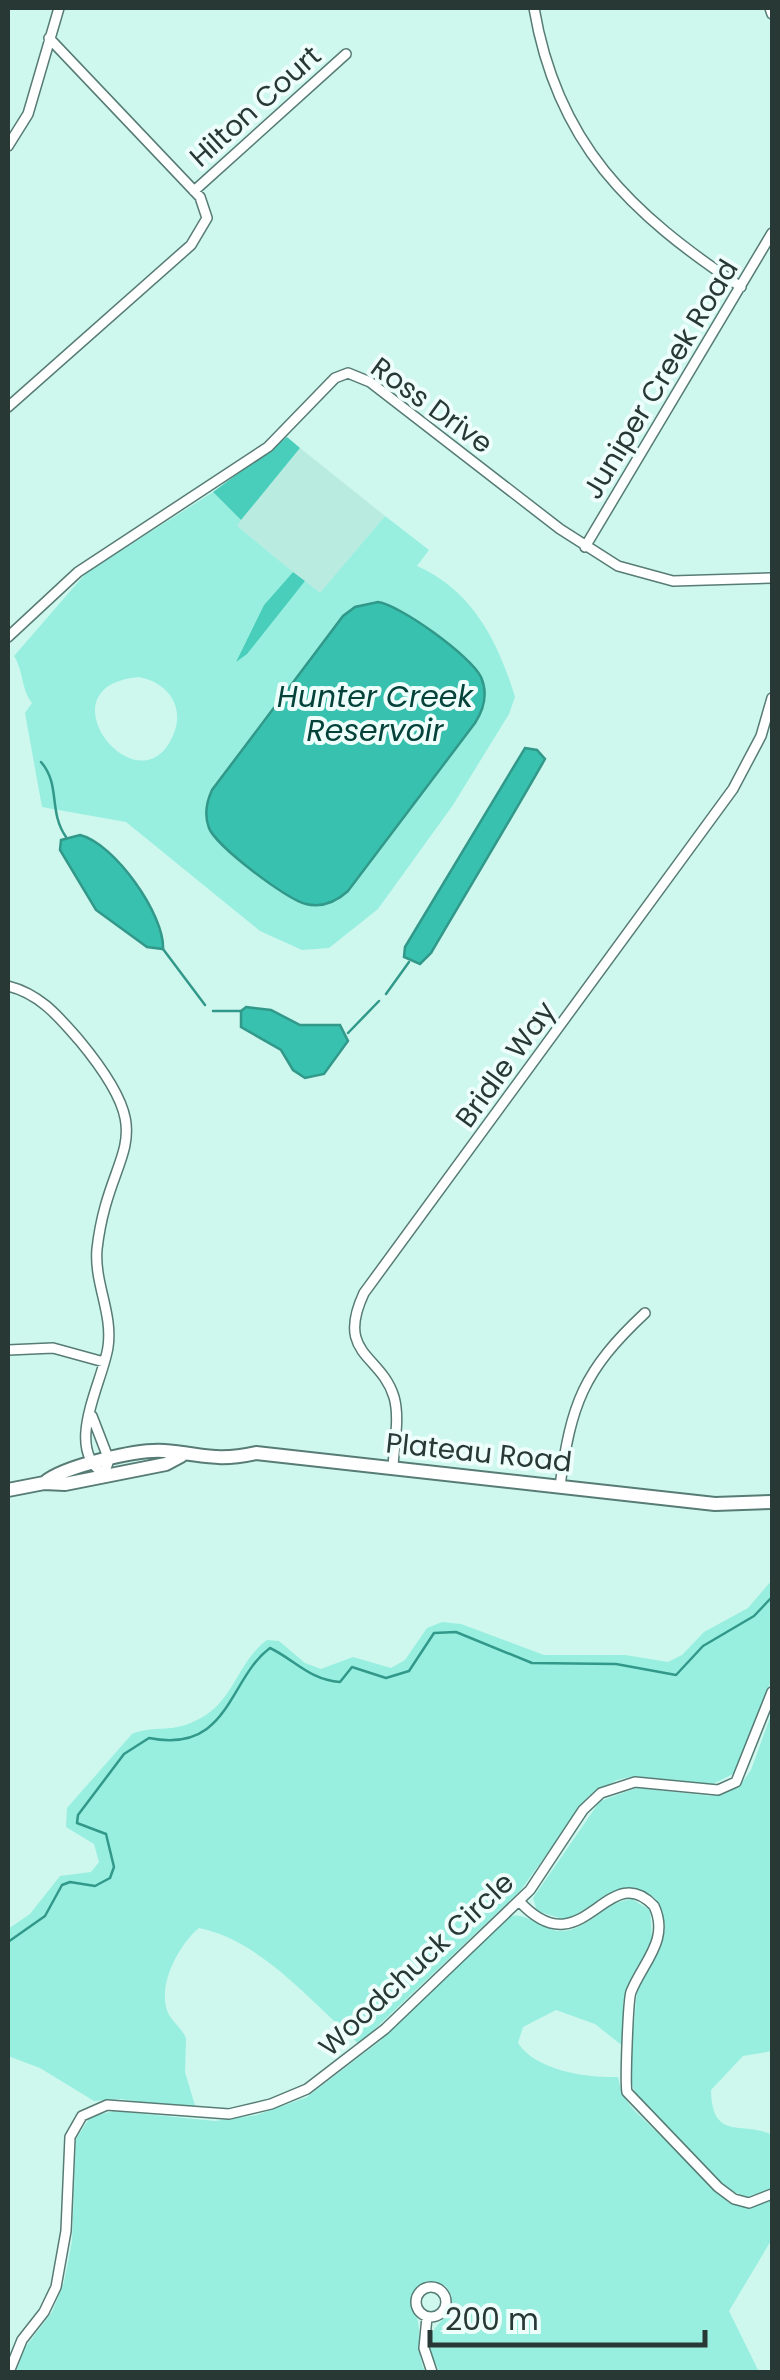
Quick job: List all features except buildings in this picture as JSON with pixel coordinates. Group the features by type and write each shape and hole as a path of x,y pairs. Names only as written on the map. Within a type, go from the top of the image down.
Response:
{"street":[{"path":"8,146 28,114 60,8"},
{"path":"534,8 554,83 597,166 648,220 740,287"},
{"path":"8,407 191,245 207,218 194,191 49,38"},
{"name":"Hilton Court","path":"194,191 346,54"},
{"name":"Juniper Creek Road","path":"585,547 772,234"},
{"name":"Ross Drive","path":"8,638 78,572 268,447 336,378 348,373 370,382 585,547 618,566 654,578 709,582 772,578"},
{"name":"Bridle Way","path":"393,1467 394,1396 364,1357 356,1336 356,1314 364,1293 734,789 761,736 772,698"},
{"path":"8,986 30,994 54,1012 104,1070 126,1114 124,1157 98,1244 97,1271 109,1332 86,1430 94,1464"},
{"path":"560,1486 571,1417 585,1380 607,1348 644,1313"},
{"path":"8,1350 53,1348 104,1362"},
{"path":"92,1416 107,1467"},
{"name":"Plateau Road","path":"44,1483 58,1472 94,1464 166,1464 181,1456 232,1460 266,1454 730,1506 772,1502"},
{"name":"Plateau Road","path":"8,1490 44,1483 65,1484 107,1467"},
{"name":"Woodchuck Circle","path":"9,2372 22,2340 44,2312 56,2287 66,2232 70,2138 82,2116 107,2105 219,2115 298,2094 353,2057 519,1901 537,1882 584,1810 601,1794 635,1782 718,1790 736,1782 772,1692"},
{"path":"519,1901 543,1922 562,1926 623,1893 642,1896 654,1906 658,1940 629,2001 631,2035 623,2077 627,2092 726,2194 749,2203 772,2194"},
{"path":"427,2317 424,2348 432,2372"}],"shaded area":[{"path":"287,437 300,448 241,520 213,492"},
{"path":"300,448 385,516 320,594 236,526"},
{"path":"213,492 241,520 237,526 293,572 264,605 236,662 305,581 320,593 385,516 429,550 417,566 453,589 480,620 500,656 515,697 509,714 453,805 378,909 329,948 302,950 260,931 126,822 42,807 25,713 32,703 14,656 86,573","holes":["378,602 479,674 485,695 480,715 348,891 332,901 315,904 298,900 264,881 220,844 212,790 337,623 355,607","139,677 165,690 177,713 174,733 159,755 141,761 122,754 106,740 96,721 97,701 110,685"]},
{"path":"293,572 305,581 247,654 236,662 264,605"},
{"path":"772,1580 772,1678 737,1772 713,1784 634,1776 617,1780 589,1796 520,1891 359,2044 265,1959 222,1935 199,1928 176,1957 165,1995 171,2018 186,2038 185,2072 196,2109 120,2099 94,2101 40,2068 8,2056 8,1929 30,1914 60,1876 91,1872 99,1862 94,1844 66,1827 67,1808 132,1734 181,1726 212,1710 267,1640 279,1641 305,1663 321,1669 353,1657 391,1668 405,1660 427,1628 442,1622 461,1624 544,1655 625,1655 668,1662 682,1655 704,1632 748,1608"},
{"path":"772,1712 772,2051 743,2056 711,2090 713,2107 723,2124 772,2135 772,2188 747,2197 729,2190 639,2101 629,2078 637,1992 664,1937 665,1924 656,1899 644,1891 619,1889 566,1920 537,1911 533,1898 600,1801 637,1788 712,1796 738,1788 751,1770"},
{"path":"632,1899 650,1910 652,1939 623,2002 624,2047 595,2024 556,2010 523,2027 518,2043 526,2053 550,2066 578,2074 618,2077 622,2095 633,2109 729,2203 751,2208 772,2200 772,2239 729,2311 759,2372 440,2372 430,2340 448,2315 452,2296 446,2286 427,2281 415,2290 412,2299 425,2372 16,2372 24,2349 52,2312 64,2282 72,2241 76,2139 90,2117 114,2111 215,2121 257,2115 307,2097 380,2041 510,1916 517,1915 554,1930 571,1930 613,1905"}],"water":[{"name":"Hunter Creek Reservoir","path":"378,602 418,622 475,668 484,689 483,707 475,723 348,891 329,903 306,904 269,883 224,847 209,828 207,804 212,790 343,616 355,607"},
{"path":"525,748 537,750 545,759 431,953 420,964 404,957 405,947"},
{"path":"80,835 108,851 135,882 156,918 163,949 147,947 96,910 60,850 61,840"},
{"path":"246,1007 271,1010 300,1025 340,1025 348,1041 324,1074 305,1078 293,1070 281,1050 241,1027 241,1011"}],"waterway":[{"path":"41,762 51,780 57,818 66,837"},
{"path":"163,949 205,1005"},
{"path":"386,994 409,962"},
{"path":"348,1033 379,1001"},
{"path":"213,1011 241,1011"},
{"path":"8,1264 8,1272"},
{"path":"8,1942 45,1916 62,1885 70,1882 95,1886 110,1878 114,1867 106,1834 77,1823 78,1815 124,1754 149,1738 176,1740 196,1735 212,1725 256,1661 270,1648 311,1674 340,1682 352,1667 386,1678 409,1671 434,1633 456,1632 532,1663 616,1664 676,1675 703,1646 754,1616 772,1597"}]}
